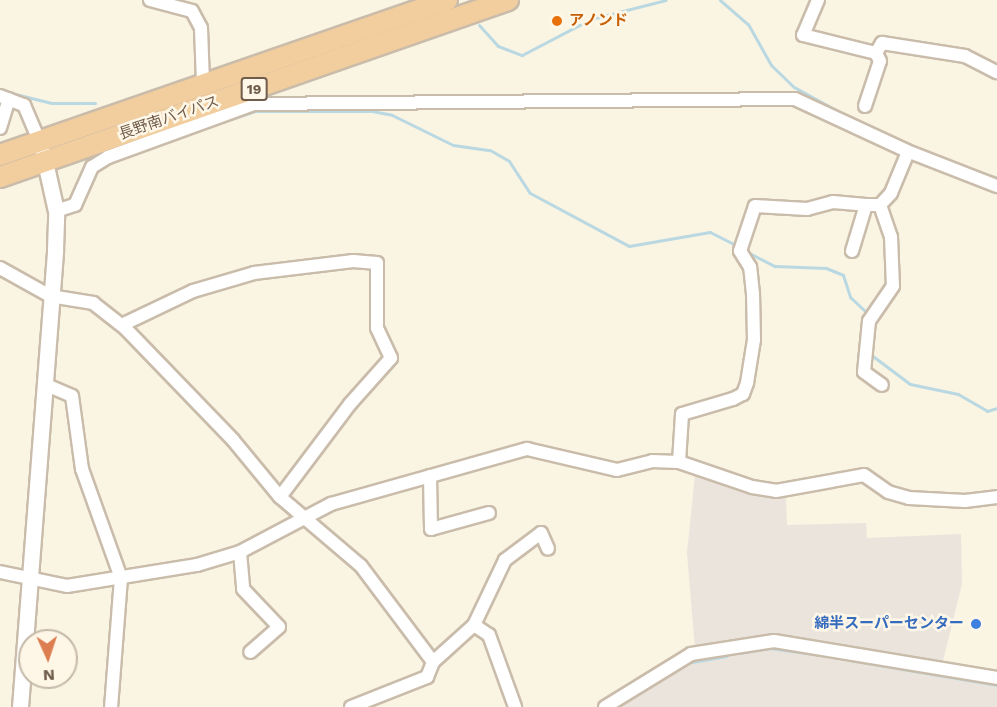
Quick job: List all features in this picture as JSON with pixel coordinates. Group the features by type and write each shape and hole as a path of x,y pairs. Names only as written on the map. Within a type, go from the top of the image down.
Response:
{"highway":[{"name":"長野南バイパス","path":"0,155 447,0"},
{"name":"長野南バイパス","path":"0,177 384,40 508,0"}],"street":[{"path":"150,0 192,11 201,28 203,83"},
{"path":"818,0 803,35 876,53 880,61 865,106"},
{"path":"876,53 882,43 965,56 997,72"},
{"path":"0,128 4,98 24,105 47,161 56,211 32,578 20,707"},
{"path":"56,211 75,205 92,168 108,157 254,104 795,99 908,152 997,186"},
{"path":"679,462 682,414 733,399 743,394 747,383 754,340 754,303 750,267 740,251 755,206 807,209 833,202 880,205 891,193 908,152"},
{"path":"852,251 866,205"},
{"path":"880,205 891,237 893,286 869,321 864,372 882,385"},
{"path":"125,328 126,323 193,291 254,273 353,261 377,263 377,328 391,358 350,404 280,497"},
{"path":"0,268 50,296 93,303 125,328 233,440 280,497 361,566 433,662"},
{"path":"44,384 72,396 82,470 121,578 111,707"},
{"path":"0,572 67,586 196,565 240,552 331,504 527,449 617,470 652,461 679,462 752,487 776,491 864,475 888,492 909,498 965,501 996,499"},
{"path":"430,476 431,529 489,513"},
{"path":"351,707 427,677 433,662 474,625 505,560 541,532 548,549"},
{"path":"240,552 243,590 279,627 250,652"},
{"path":"474,625 489,635 515,707"},
{"path":"605,707 691,654 774,641 997,678"}],"shaded area":[{"path":"695,474 762,495 786,498 787,525 866,523 867,538 961,534 962,584 942,665 738,640 695,649 687,553"},
{"path":"774,649 997,687 997,707 615,707 695,662"}],"waterway":[{"path":"479,25 498,46 522,55 591,19 666,0"},
{"path":"720,0 748,24 771,65 794,87 854,120"},
{"path":"3,91 52,103 95,103"},
{"path":"207,127 255,111 372,111 392,115 453,145 490,150 509,161 530,193 629,246 710,232 739,247"},
{"path":"937,156 953,162"},
{"path":"967,168 997,178"},
{"path":"747,252 775,266 826,268 843,275 850,297 866,312 865,318"},
{"path":"870,354 910,384 958,394 987,411 997,408"},
{"path":"739,653 770,648 834,657"},
{"path":"686,663 726,656"},
{"path":"849,660 997,685"}],"place":[{"name":"アノンド","path":"557,21"},
{"name":"綿半スーパーセンター","path":"976,624"}]}
